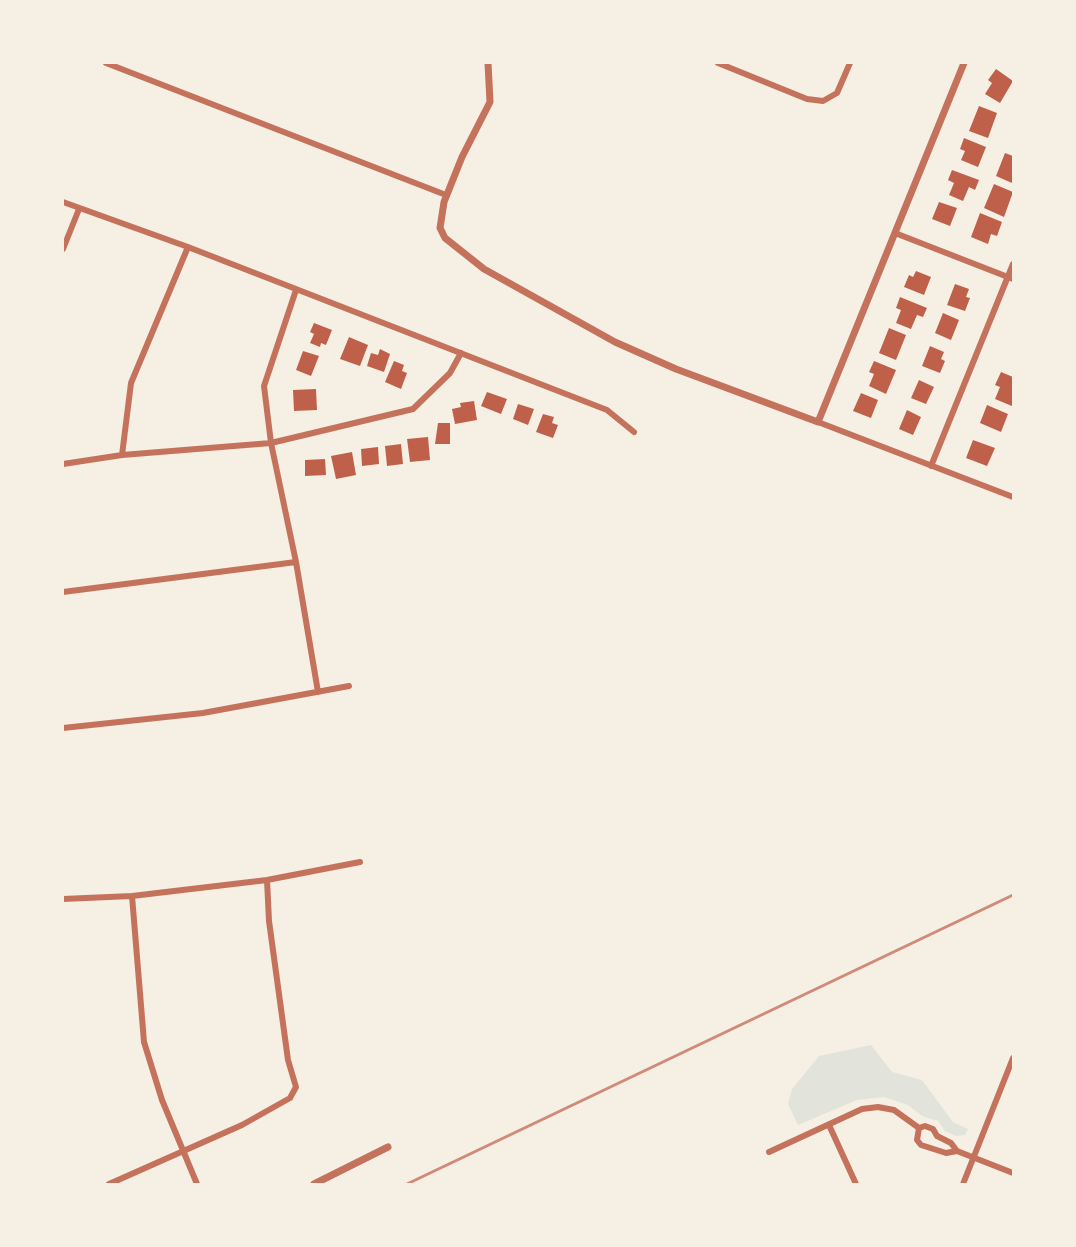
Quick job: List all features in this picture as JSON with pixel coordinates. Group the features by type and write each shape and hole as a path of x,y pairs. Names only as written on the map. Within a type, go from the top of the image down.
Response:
{"street":[{"path":"106,63 446,195"},
{"path":"488,63 490,102 446,195 440,228 454,248 484,269 604,337 676,369 1013,498"},
{"path":"718,63 807,99 823,101 831,99 837,93 850,63"},
{"path":"818,422 964,63"},
{"path":"63,202 188,247 607,410 634,432"},
{"path":"63,249 79,208"},
{"path":"895,233 1010,278"},
{"path":"122,455 131,383 188,247"},
{"path":"931,465 1010,278 1013,264"},
{"path":"296,290 264,386 271,443 296,562 318,692"},
{"path":"63,464 122,455 271,443 413,409 450,373 461,352"},
{"path":"63,592 296,562"},
{"path":"63,728 189,715 349,686"},
{"path":"63,899 132,896 267,880 360,862"},
{"path":"109,1184 242,1125 290,1098 293,1093 296,1087 285,1037 269,921 267,880"},
{"path":"132,896 144,1042 162,1100 197,1184"},
{"path":"963,1184 1013,1058"},
{"path":"770,1152 862,1109 878,1107 894,1110 919,1128"},
{"path":"829,1125 856,1184"},
{"path":"919,1128 925,1126 933,1129 938,1136 951,1143 957,1150 1013,1173"},
{"path":"919,1128 917,1140 921,1144 946,1153 957,1150"},
{"path":"314,1184 388,1148"}],"shaded area":[{"path":"871,1045 892,1072 922,1080 953,1122 968,1129 965,1135 956,1136 945,1131 938,1121 922,1116 908,1105 884,1097 857,1100 798,1125 788,1104 792,1089 819,1056"}],"building":[{"path":"996,69 1013,81 1000,103 985,94 992,83 988,80"},
{"path":"979,106 997,113 988,138 969,131"},
{"path":"964,138 986,147 978,167 961,160 965,151 960,149"},
{"path":"1005,153 1013,156 1012,183 996,176"},
{"path":"952,170 979,180 975,190 969,187 963,201 949,195 954,183 948,180"},
{"path":"994,184 1013,192 1004,217 984,208"},
{"path":"939,202 957,208 950,226 932,219"},
{"path":"980,213 1002,222 997,236 991,234 988,244 971,237"},
{"path":"916,271 931,277 924,295 904,287 909,275 913,277"},
{"path":"955,284 969,289 966,297 970,298 965,311 947,305"},
{"path":"900,297 927,308 923,317 917,315 911,329 896,323 901,310 896,308"},
{"path":"943,313 959,320 951,340 935,333"},
{"path":"314,323 332,330 326,345 321,343 320,347 310,343 314,334 310,332"},
{"path":"889,328 906,335 896,360 879,353"},
{"path":"349,337 368,345 360,366 340,359"},
{"path":"930,346 944,352 941,359 945,361 940,373 922,366"},
{"path":"380,349 390,354 384,372 367,366 371,353 378,355"},
{"path":"303,351 319,356 311,376 296,370"},
{"path":"394,361 404,365 402,371 407,373 401,389 385,382"},
{"path":"874,361 896,370 886,394 869,386 874,374 869,372"},
{"path":"1001,372 1013,377 1012,406 995,399 1000,387 995,385"},
{"path":"919,380 934,387 926,404 911,398"},
{"path":"316,389 317,410 294,411 293,390"},
{"path":"487,392 507,399 501,414 481,406"},
{"path":"861,393 878,400 871,418 853,411"},
{"path":"474,401 477,420 455,424 452,409 461,407 460,403"},
{"path":"518,404 534,409 528,425 513,419"},
{"path":"987,405 1008,414 1001,432 980,423"},
{"path":"907,410 921,417 913,435 899,429"},
{"path":"543,414 554,417 552,423 558,425 553,438 536,432"},
{"path":"438,423 450,423 450,444 435,444"},
{"path":"428,437 430,460 410,462 407,439"},
{"path":"973,440 995,448 987,466 966,458"},
{"path":"401,444 403,464 387,466 385,446"},
{"path":"378,447 379,464 362,466 361,449"},
{"path":"352,452 356,475 336,479 331,456"},
{"path":"325,459 326,475 305,476 305,460"}],"railway":[{"path":"407,1184 1013,895"}]}
